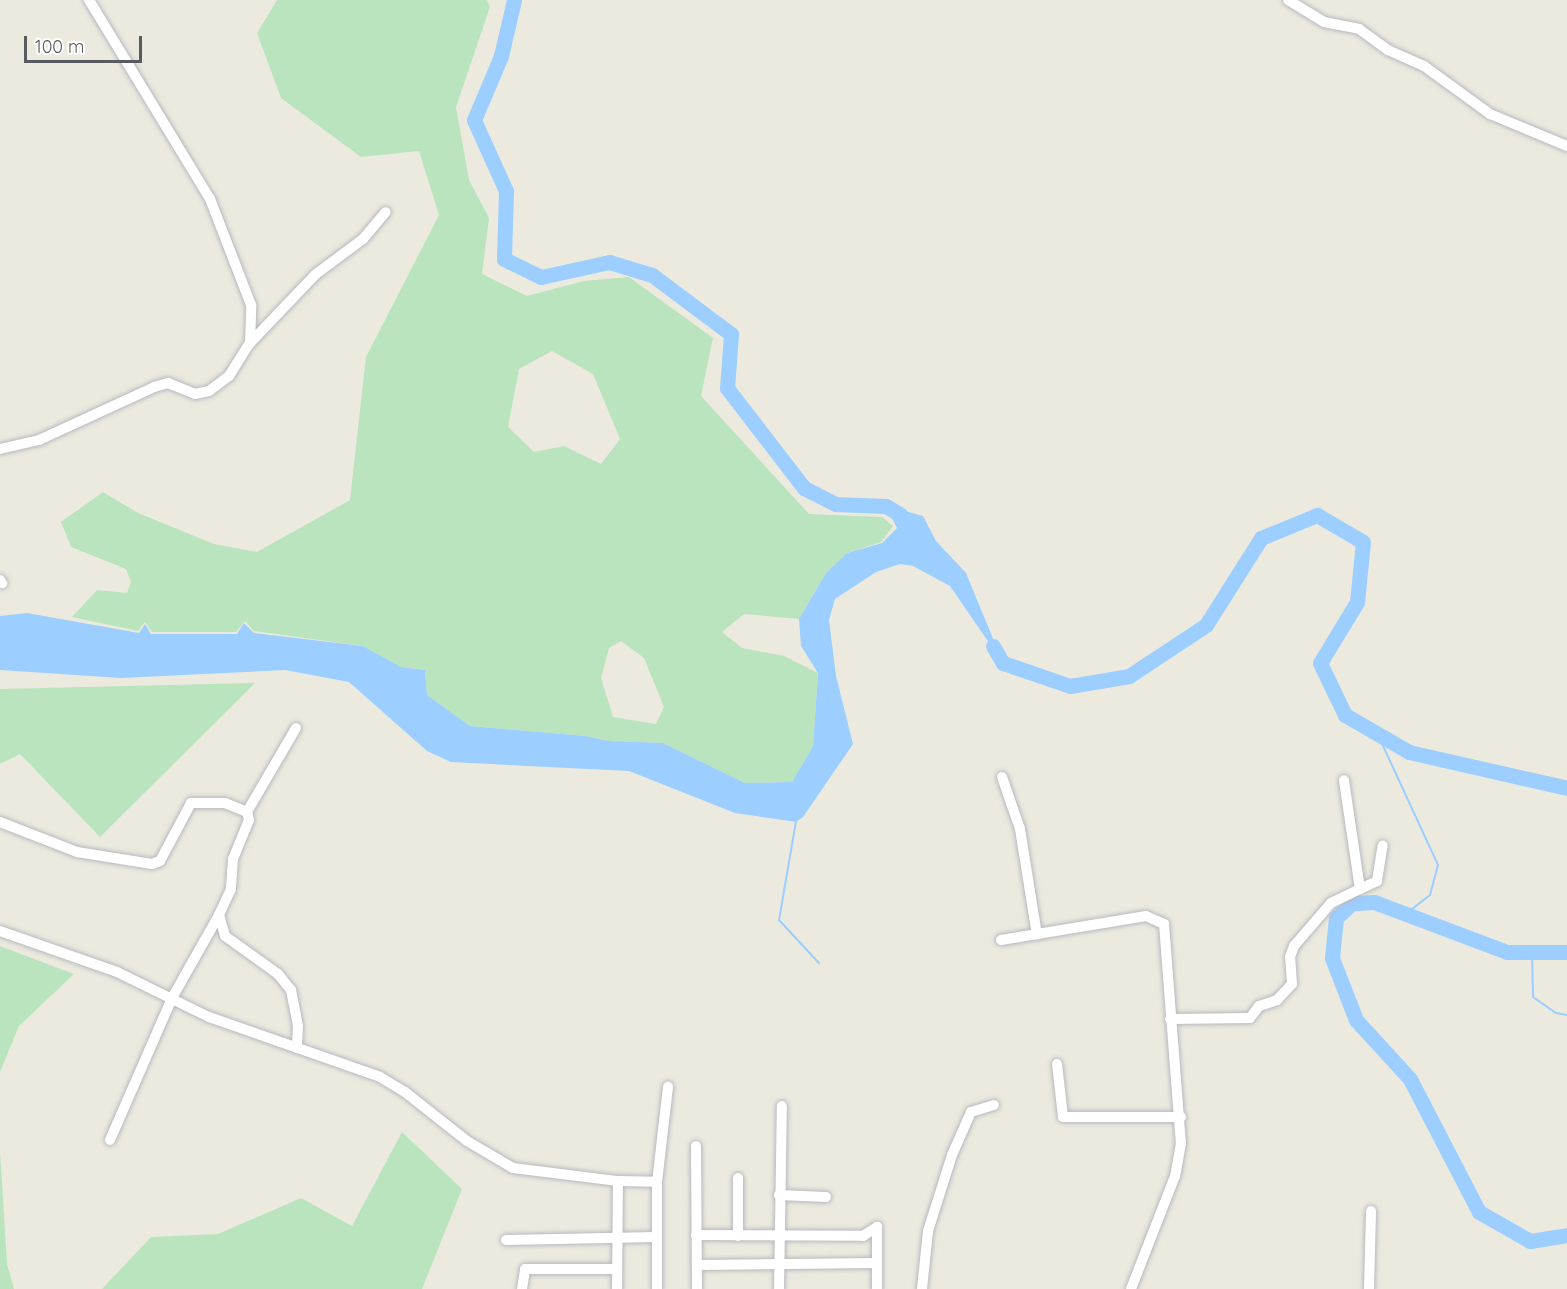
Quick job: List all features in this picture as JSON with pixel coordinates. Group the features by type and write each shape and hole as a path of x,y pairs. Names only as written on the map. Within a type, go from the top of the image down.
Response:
{"street":[{"path":"89,0 210,199 251,305 250,343"},
{"path":"1288,0 1324,22 1359,29 1388,50 1424,66 1490,114 1567,146"},
{"path":"0,449 39,440 154,387 179,385 195,394 209,391 229,376 250,343 316,274 363,239 386,213"},
{"path":"110,1140 172,998 219,915 231,889 233,859 249,820 248,812 296,728"},
{"path":"1002,777 1020,829 1037,935"},
{"path":"1344,780 1360,889"},
{"path":"0,822 77,852 152,864 160,861 191,802 225,803 248,812"},
{"path":"1170,1019 1250,1018 1259,1006 1277,1000 1292,984 1290,957 1294,946 1331,903 1377,881 1383,846"},
{"path":"219,915 225,936 278,974 291,990 298,1026 297,1048"},
{"path":"1001,940 1132,918 1159,919 1164,924 1169,953 1170,1019 1181,1117 1175,1176 1131,1289"},
{"path":"0,931 117,972 209,1017 380,1077 405,1092 467,1141 513,1168 618,1181 657,1182"},
{"path":"1057,1064 1063,1117 1181,1117"},
{"path":"657,1289 657,1182 668,1087"},
{"path":"922,1289 928,1231 952,1155 971,1112 994,1105"},
{"path":"779,1289 782,1106"},
{"path":"696,1146 697,1289"},
{"path":"738,1178 738,1236"},
{"path":"617,1289 618,1181"},
{"path":"779,1195 826,1197"},
{"path":"1369,1289 1371,1211"},
{"path":"696,1235 863,1236 878,1227 877,1289"},
{"path":"506,1240 657,1237"},
{"path":"697,1265 877,1263"},
{"path":"522,1289 525,1269 617,1269"}],"green space":[{"path":"277,0 487,0 490,7 456,107 469,180 489,218 482,274 527,296 584,281 629,277 713,338 701,396 809,514 882,517 893,526 881,542 847,553 826,573 799,619 744,614 722,632 742,648 784,656 818,673 813,746 792,782 745,783 663,743 609,741 585,736 470,726 427,695 425,670 401,667 363,646 254,631 245,621 236,632 152,632 145,622 138,631 72,617 97,590 127,593 131,582 126,569 71,547 61,522 103,492 138,513 214,544 257,552 350,500 366,357 439,215 419,151 361,157 281,98 257,33","holes":["552,351 593,374 620,439 601,464 564,446 534,452 508,427 519,369","621,641 644,658 664,707 656,724 613,717 601,678 609,648"]},
{"path":"255,683 100,837 20,754 0,764 0,689"},
{"path":"0,946 74,974 19,1026 0,1072"},
{"path":"402,1132 462,1189 422,1289 102,1289 151,1237 218,1234 301,1198 352,1226"},
{"path":"0,1151 7,1264 14,1289 0,1289"}],"water":[{"path":"886,506 923,516 936,541 966,573 1003,663 950,586 913,566 900,564 876,572 835,599 829,620 836,676 853,744 803,817 796,822 735,813 629,771 451,762 427,751 349,682 285,670 121,678 0,670 0,616 27,613 139,633 145,624 151,634 237,634 244,623 254,633 363,646 401,667 425,670 427,695 470,726 585,736 609,741 663,743 745,783 792,782 813,746 818,673 801,646 799,619 826,573 847,553 882,543 897,528"}],"waterway":[{"path":"514,0 501,56 474,120 506,191 504,259 541,277 609,262 652,275 731,334 727,388 804,488 835,504 886,506 901,515"},
{"path":"993,646 1003,663 1070,686 1129,676 1206,625 1261,538 1317,515 1363,542 1357,602 1320,663 1345,715 1409,752 1567,788"},
{"path":"1378,735 1438,865 1430,895 1407,913"},
{"path":"796,821 779,920 819,963"},
{"path":"1567,952 1507,952 1374,902 1352,903 1336,918 1332,958 1356,1020 1410,1079 1479,1212 1530,1241 1567,1235"},
{"path":"1532,952 1533,997 1556,1013 1567,1015"}]}
